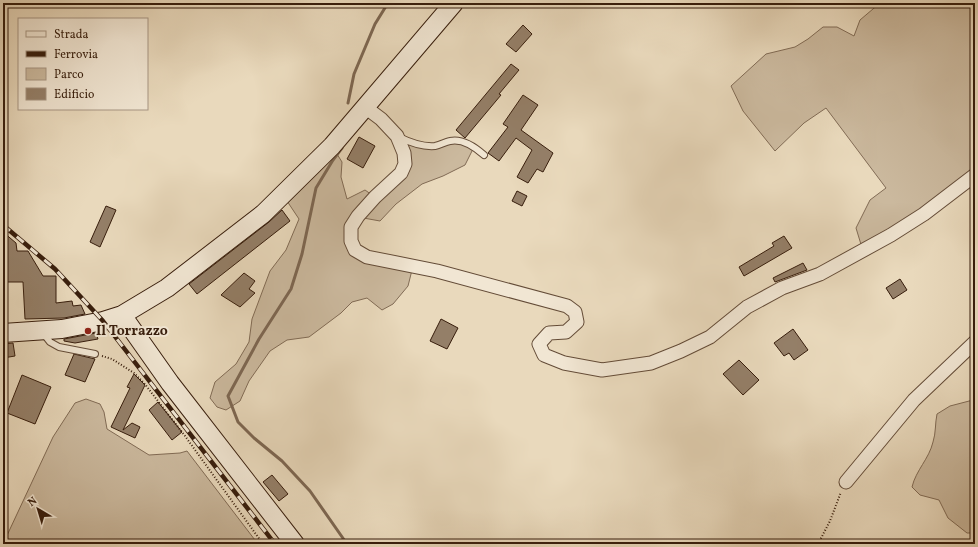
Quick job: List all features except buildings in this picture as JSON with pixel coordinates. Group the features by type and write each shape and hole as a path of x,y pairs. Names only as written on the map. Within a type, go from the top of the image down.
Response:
{"street":[{"path":"3,333 83,326 103,321 122,315 167,288 264,214 332,146 454,3"},
{"path":"365,107 381,119 397,136 404,153 405,164 401,173 375,197 358,216 351,227 351,240 355,250 368,257 437,271 568,306 575,312 577,322 566,332 549,333 539,344 544,356 564,363 602,370 651,363 710,337 747,308 782,288 820,274 891,235 924,214 975,175"},
{"path":"122,315 170,383 295,544"},
{"path":"846,482 914,400 975,342"}],"lane":[{"path":"397,136 407,141 422,145 436,146 452,141 462,141 474,147 484,155"},
{"path":"41,330 50,342 59,347 95,354"}],"path":[{"path":"95,354 112,359 134,373 144,383 185,436 263,544"},
{"path":"818,544 830,521 846,482"}],"green space":[{"path":"880,3 975,3 975,175 863,251 856,228 870,200 886,188 826,108 804,123 775,151 743,111 731,86 766,54 795,47 823,27 837,27 854,36 860,20"},
{"path":"397,136 422,145 452,141 474,147 465,165 422,184 396,204 380,221 358,217 355,250 413,266 408,286 393,304 382,310 367,298 352,302 341,313 309,337 287,340 270,351 249,381 240,401 226,410 217,407 210,398 215,382 236,364 249,342 252,319 270,271 286,250 299,219 283,195 332,146 342,162 341,177 347,199 365,190 375,197 401,173"},
{"path":"86,399 100,404 104,412 107,429 149,455 180,453 187,451 258,544 3,544 53,437 75,403"},
{"path":"975,400 975,533 967,533 948,518 939,500 920,495 912,487 916,475 929,454 935,435 937,414 950,406"}],"waterway":[{"path":"348,103 354,74 375,24 388,3"},
{"path":"342,148 316,188 302,254 291,289 259,339 228,396 238,422 254,438 282,461 310,491 347,544"}],"railway":[{"path":"3,225 55,269 103,321 275,544"}],"place":[{"name":"Il Torrazzo","path":"88,331"}]}
